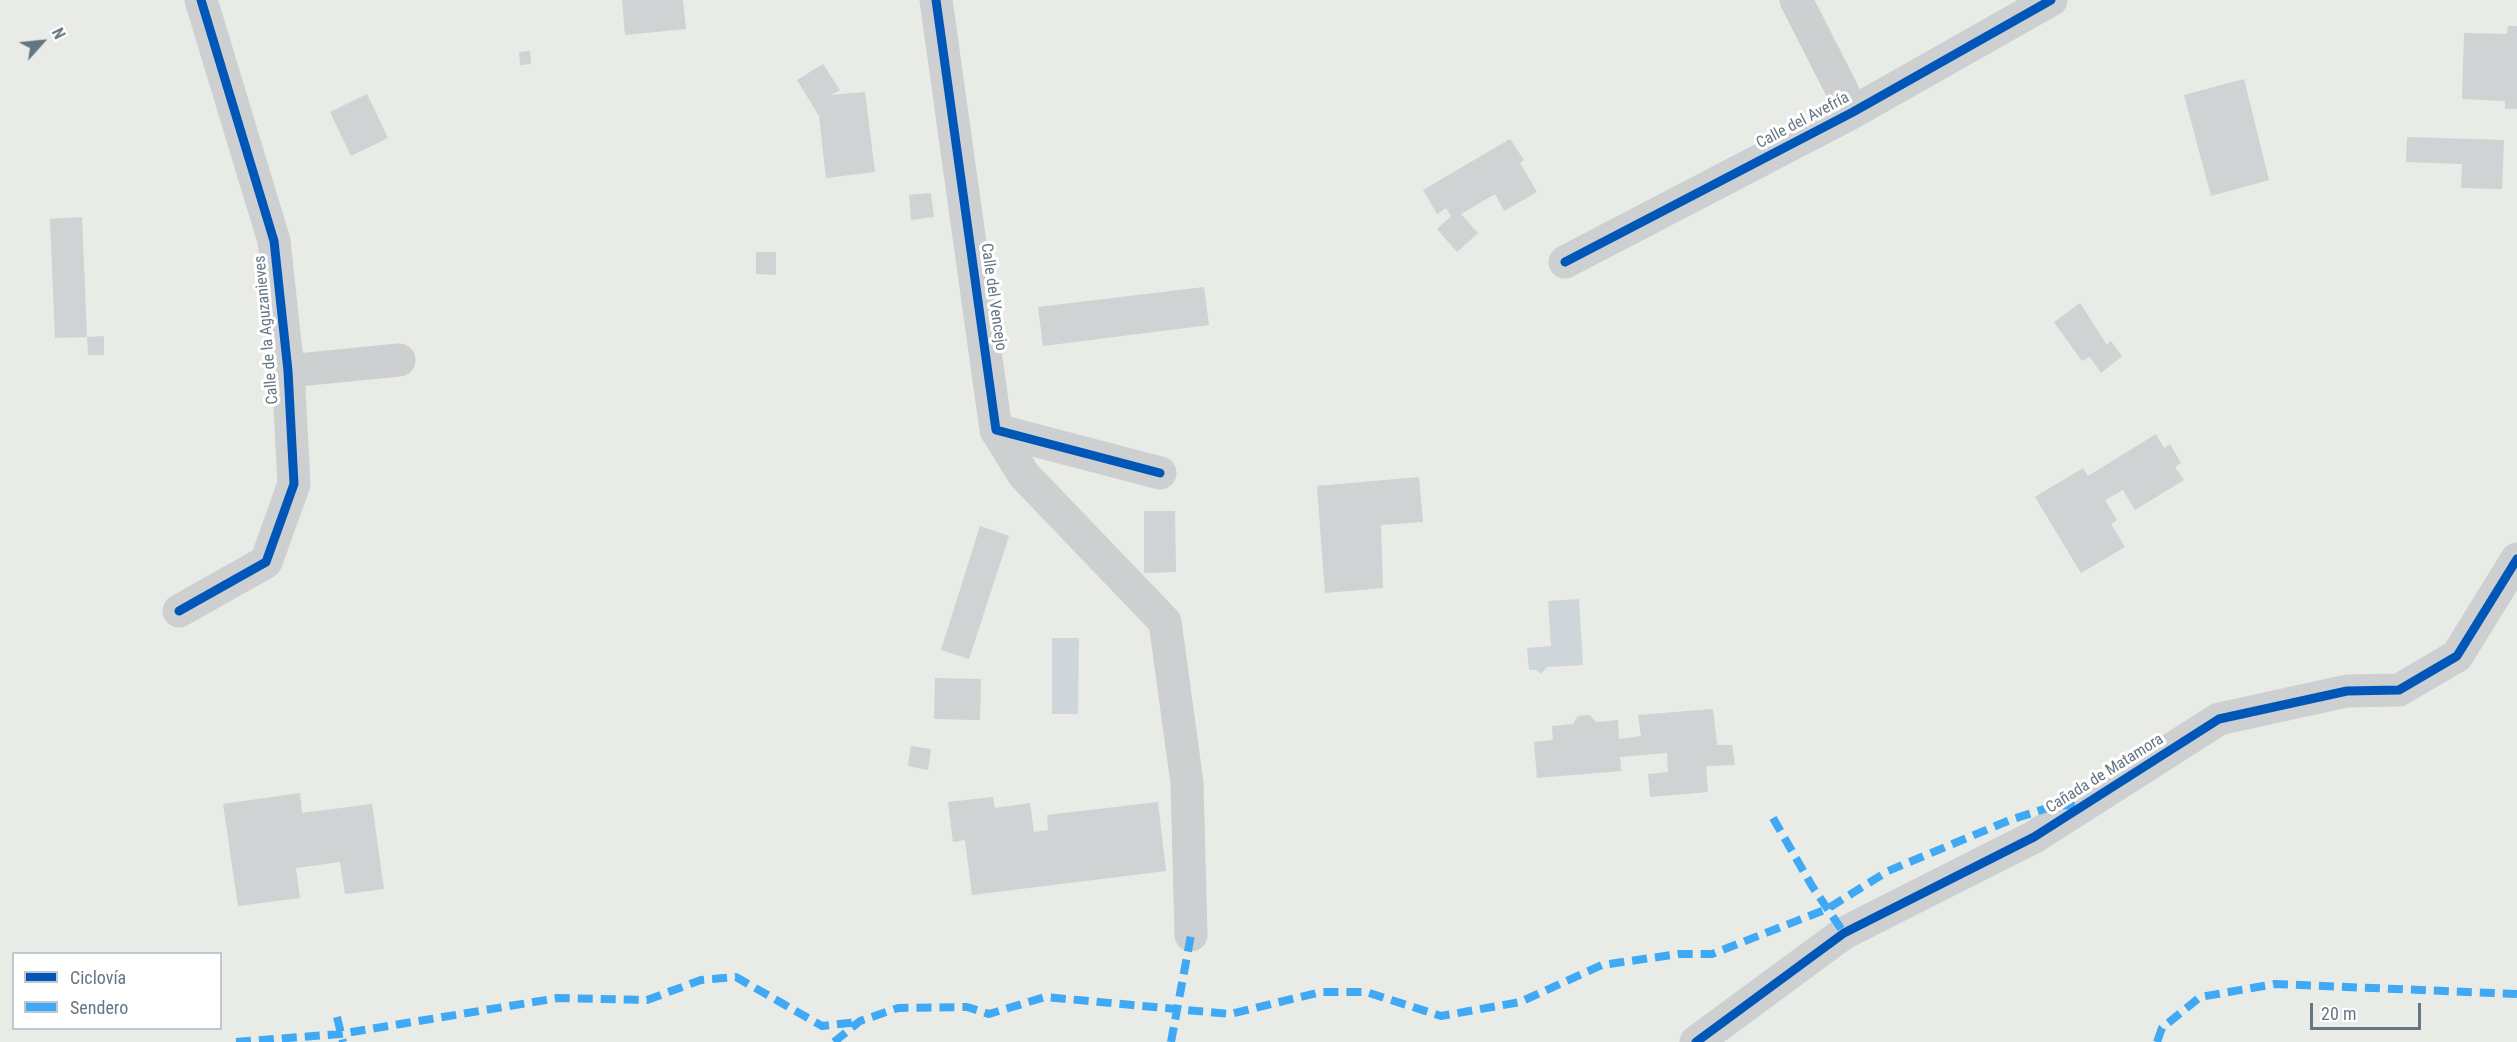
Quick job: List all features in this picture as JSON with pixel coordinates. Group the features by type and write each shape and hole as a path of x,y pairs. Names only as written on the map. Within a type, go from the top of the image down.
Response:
{"street":[{"name":"Calle de la Aguzanieves","path":"179,611 266,562 294,484 288,371 274,241 201,0"},
{"name":"Calle del Vencejo","path":"936,0 996,430"},
{"path":"1796,0 1853,112"},
{"name":"Calle del Avefría","path":"1565,262 1853,112 2051,0"},
{"name":"Calle de la Aguzanieves","path":"288,371 399,360"},
{"path":"996,430 1160,473"},
{"path":"996,430 1024,475 1165,622 1187,783 1191,935"},
{"name":"Cañada de Matamora","path":"1696,1042 1844,933 2034,837 2219,719 2347,691 2399,690 2447,662 2457,656 2517,559"}],"shaded area":[{"path":"0,0 2517,0 2517,1042 0,1042"},
{"path":"1579,599 1583,665 1547,667 1541,674 1536,670 1529,670 1527,648 1551,646 1548,601"},
{"path":"1052,638 1079,638 1078,714 1052,714"}],"building":[{"path":"622,0 683,0 686,29 625,35"},
{"path":"2508,26 2517,26 2517,109 2505,109 2505,101 2462,99 2464,33 2507,34"},
{"path":"530,51 531,64 520,65 519,52"},
{"path":"823,64 840,90 831,95 865,92 875,172 826,178 819,116 797,80"},
{"path":"2244,79 2269,180 2211,196 2184,95"},
{"path":"367,94 388,138 351,156 330,112"},
{"path":"2407,137 2504,140 2502,189 2461,188 2462,164 2406,162"},
{"path":"1510,139 1524,160 1520,163 1537,192 1504,211 1495,194 1461,214 1478,233 1457,252 1437,229 1451,216 1446,208 1437,214 1423,190"},
{"path":"931,193 934,217 911,220 909,195"},
{"path":"82,217 87,337 55,338 50,219"},
{"path":"756,252 776,252 776,275 756,274"},
{"path":"1204,287 1209,325 1043,346 1038,307"},
{"path":"2080,303 2107,345 2111,341 2122,356 2101,373 2090,357 2082,361 2054,322"},
{"path":"104,336 104,355 88,355 87,337"},
{"path":"2156,434 2164,448 2170,444 2181,463 2175,467 2184,480 2135,510 2123,490 2105,500 2117,520 2111,524 2125,547 2081,573 2035,497 2083,468 2088,476"},
{"path":"1419,477 1423,522 1381,525 1383,588 1325,593 1317,486"},
{"path":"1144,511 1175,511 1176,572 1144,573"},
{"path":"980,526 1009,536 969,659 941,650"},
{"path":"935,678 981,679 980,720 934,719"},
{"path":"1713,709 1717,745 1732,745 1735,765 1706,766 1708,792 1650,797 1648,774 1668,772 1667,753 1620,757 1621,771 1537,778 1534,742 1553,740 1552,726 1573,724 1578,716 1590,715 1596,722 1618,720 1619,739 1641,736 1638,715"},
{"path":"911,746 931,749 928,770 908,766"},
{"path":"300,793 302,813 372,804 384,889 345,894 340,862 296,868 300,898 238,906 223,804"},
{"path":"993,797 995,808 1030,803 1034,832 1048,830 1047,815 1158,802 1166,871 972,895 965,840 953,842 948,802"}],"marked path":[{"path":"834,1042 860,1021 898,1008 967,1007 989,1014 1045,997 1230,1014 1321,992 1366,992 1441,1016 1520,1002 1602,965 1679,954 1712,954 1827,909 1888,871 2010,820 2057,805 2080,806"},
{"path":"1773,818 1812,886 1844,933"},
{"path":"1171,1042 1191,935"},
{"path":"236,1042 340,1034 558,998 647,1000 701,980 736,977 822,1026 858,1022"},
{"path":"2157,1042 2162,1028 2200,997 2275,984 2517,994"},
{"path":"337,1017 343,1042"}],"cycle path":[{"path":"179,611 266,562 294,484 288,371 274,241 201,0"},
{"path":"936,0 996,430 1160,473"},
{"path":"1565,262 1853,112 2051,0"},
{"path":"1696,1042 1844,933 2034,837 2219,719 2347,691 2399,690 2457,656 2517,559"}]}
